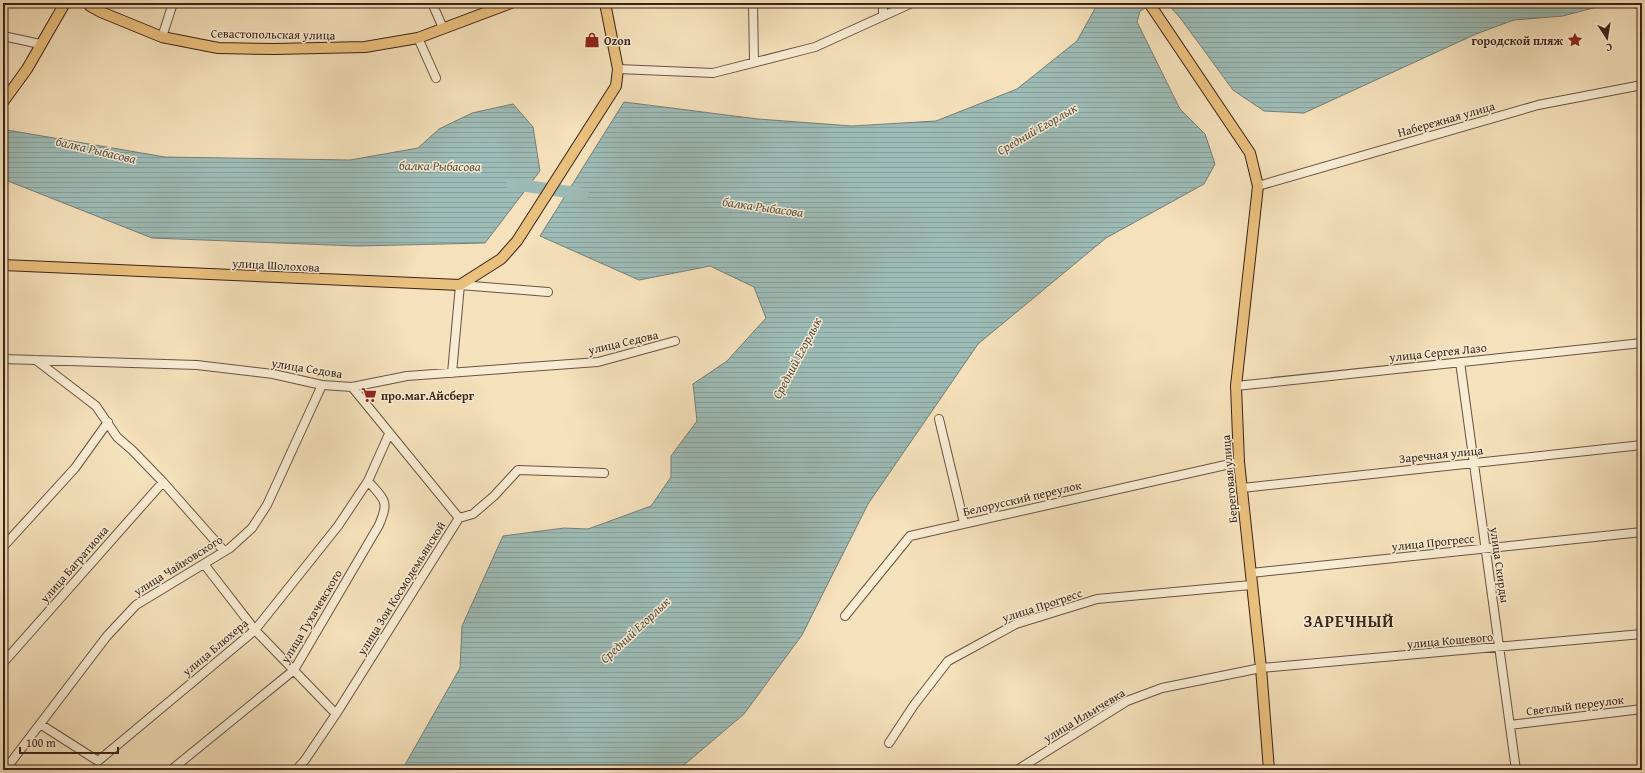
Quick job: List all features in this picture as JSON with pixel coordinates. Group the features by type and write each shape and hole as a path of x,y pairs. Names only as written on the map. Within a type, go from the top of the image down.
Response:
{"main road":[{"path":"3,102 27,69 40,44 65,3"},
{"name":"Севастопольская улица","path":"89,3 90,6 101,12 162,38 218,48 282,49 365,47 418,38 511,3"},
{"path":"460,285 501,259 517,241 616,86 618,70 605,3"},
{"name":"Береговая улица","path":"1149,3 1250,153 1258,186 1236,386 1239,462 1261,668 1269,770"},
{"name":"улица Шолохова","path":"3,265 460,285"}],"street":[{"path":"162,38 173,3"},
{"path":"432,3 443,28"},
{"path":"753,3 754,62"},
{"path":"882,3 883,16"},
{"path":"618,70 713,73 815,47 912,3"},
{"path":"3,36 40,44"},
{"path":"418,38 436,78"},
{"name":"Набережная улица","path":"1258,186 1538,105 1642,85"},
{"path":"452,373 460,285"},
{"name":"улица Шолохова","path":"460,285 548,292"},
{"name":"улица Седова","path":"3,359 197,365 273,374 322,385 352,387 407,376 598,362 675,341"},
{"name":"улица Сергея Лазо","path":"1236,386 1642,343"},
{"path":"36,360 96,406 117,437 163,482 224,551"},
{"name":"улица Скирды","path":"1460,362 1516,770"},
{"name":"улица Чайковского","path":"6,770 107,636 136,605 224,551 252,528 267,504 322,385"},
{"name":"улица Зои Космодемьянской","path":"296,770 305,760 336,714 459,518 352,387"},
{"path":"939,419 964,523"},
{"path":"3,547 76,468 108,422"},
{"name":"улица Блюхера","path":"40,724 98,761 255,630 338,526 368,481 389,434"},
{"name":"Заречная улица","path":"1242,488 1642,445"},
{"name":"Белорусский переулок","path":"845,616 910,536 1239,462"},
{"path":"459,518 473,514 494,496 518,470 604,473"},
{"name":"улица Тухачевского","path":"171,770 294,670 379,525 385,511 384,500 368,481"},
{"name":"улица Багратиона","path":"3,663 163,482"},
{"name":"улица Прогресс","path":"1251,573 1642,532"},
{"path":"204,564 255,630 336,714"},
{"name":"улица Прогресс","path":"889,743 914,705 948,662 1016,624 1097,600 1251,585"},
{"name":"улица Кошевого","path":"1261,668 1499,648 1642,634"},
{"name":"улица Ильичевка","path":"1017,770 1128,701 1162,688 1261,668"},
{"name":"Светлый переулок","path":"1510,725 1642,709"}],"water":[{"name":"Средний Егорлык","path":"1098,3 1154,3 1140,11 1137,22 1180,109 1205,134 1215,164 1204,184 1106,238 978,344 868,504 802,635 744,714 678,770 402,770 460,668 462,626 503,536 564,528 588,529 651,506 671,477 671,456 697,421 693,384 727,361 766,318 754,287 710,266 639,280 540,236 624,102 758,119 852,126 936,121 1017,89 1077,41"},
{"path":"1167,3 1642,3 1642,9 1608,4 1563,16 1514,20 1476,34 1304,113 1264,111 1233,90 1181,19"},
{"path":"513,104 533,127 540,171 485,243 357,246 152,238 3,179 3,135 7,130 165,157 350,160 418,148 439,129 472,113"}],"waterway":[{"name":"балка Рыбасова","path":"512,184 583,194"}],"place":[{"name":"Ozon","path":"592,40"},
{"name":"городской пляж","path":"1575,40"},
{"name":"про.маг.Айсберг","path":"369,395"}],"district":[{"name":"ЗАРЕЧНЫЙ","path":"1349,621"}]}
